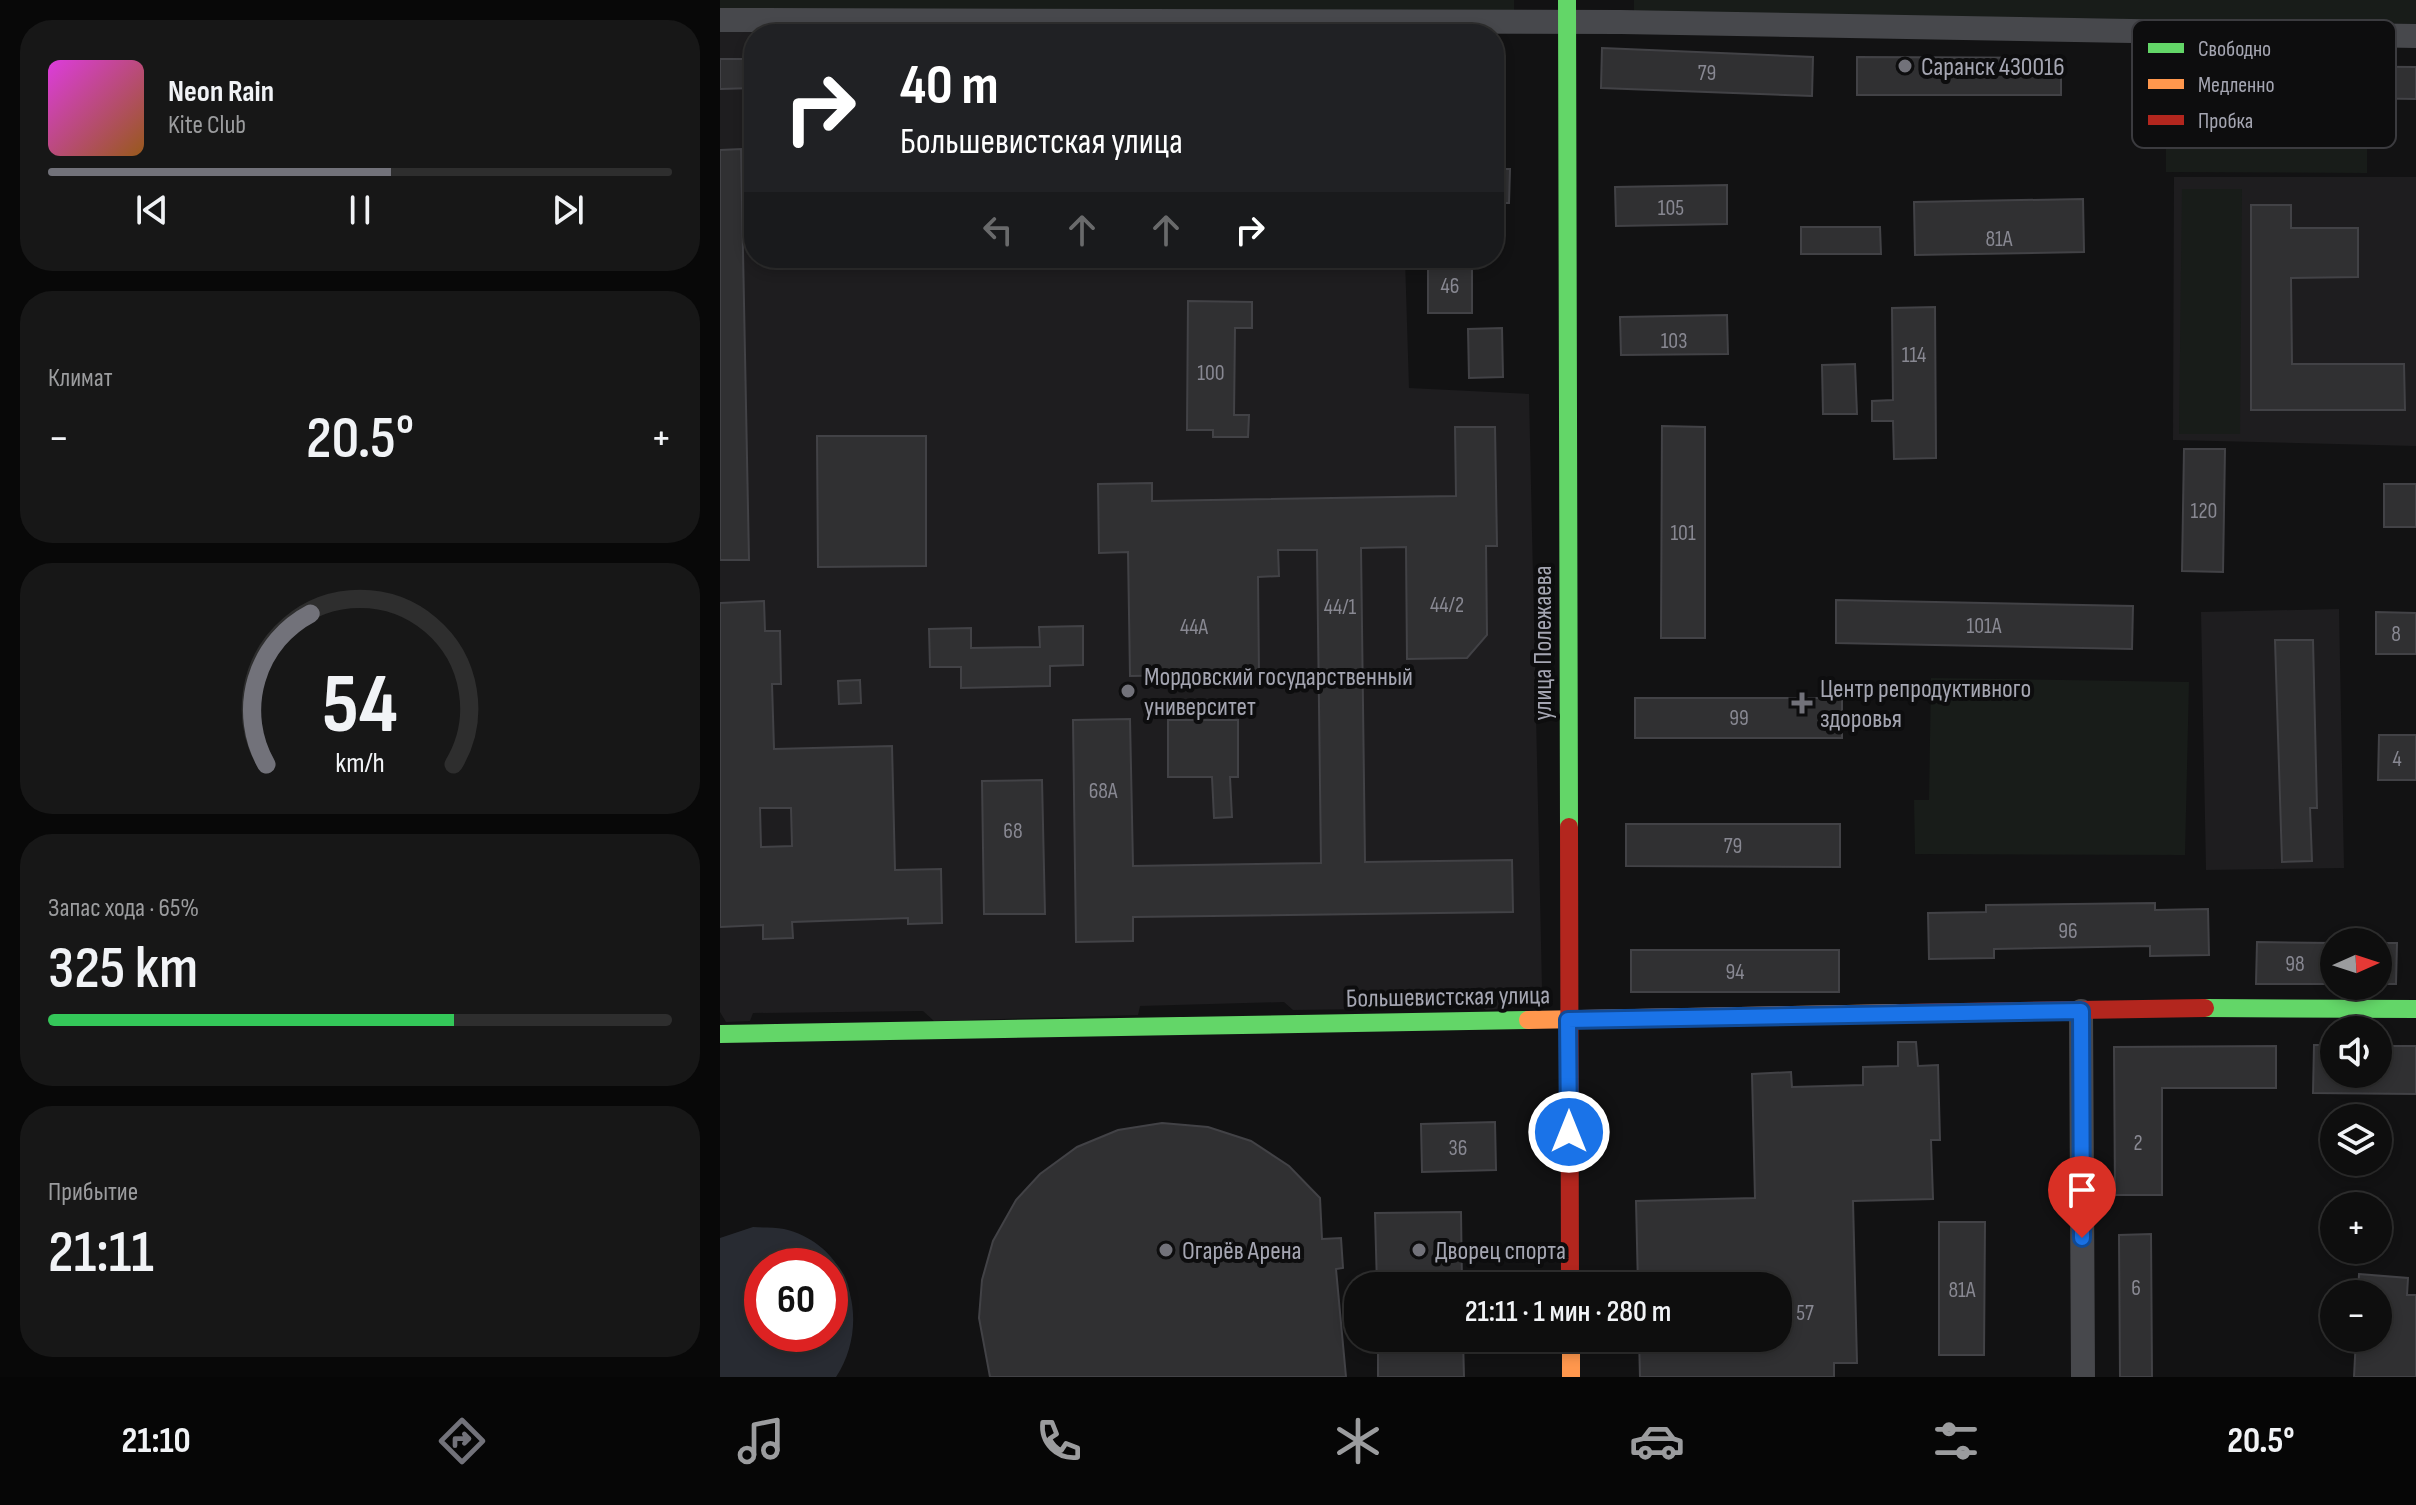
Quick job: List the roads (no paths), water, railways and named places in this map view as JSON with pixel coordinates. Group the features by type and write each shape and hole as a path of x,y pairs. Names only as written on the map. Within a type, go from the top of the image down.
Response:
{"street":[{"path":"720,20 1567,11 2132,28"},
{"name":"улица Полежаева","path":"1567,11 1570,1272"},
{"path":"2396,35 2416,36"},
{"name":"Большевистская улица","path":"720,1034 2234,1007 2416,1009"},
{"path":"2081,1011 2083,1377"},
{"path":"1571,1352 1571,1377"}],"place":[{"name":"Саранск 430016","path":"1905,66"},
{"name":"Мордовский государственный университет","path":"1128,691"},
{"name":"Центр репродуктивного здоровья","path":"1802,703"},
{"name":"Огарёв Арена","path":"1166,1250"},
{"name":"Дворец cпорта","path":"1419,1250"}]}
